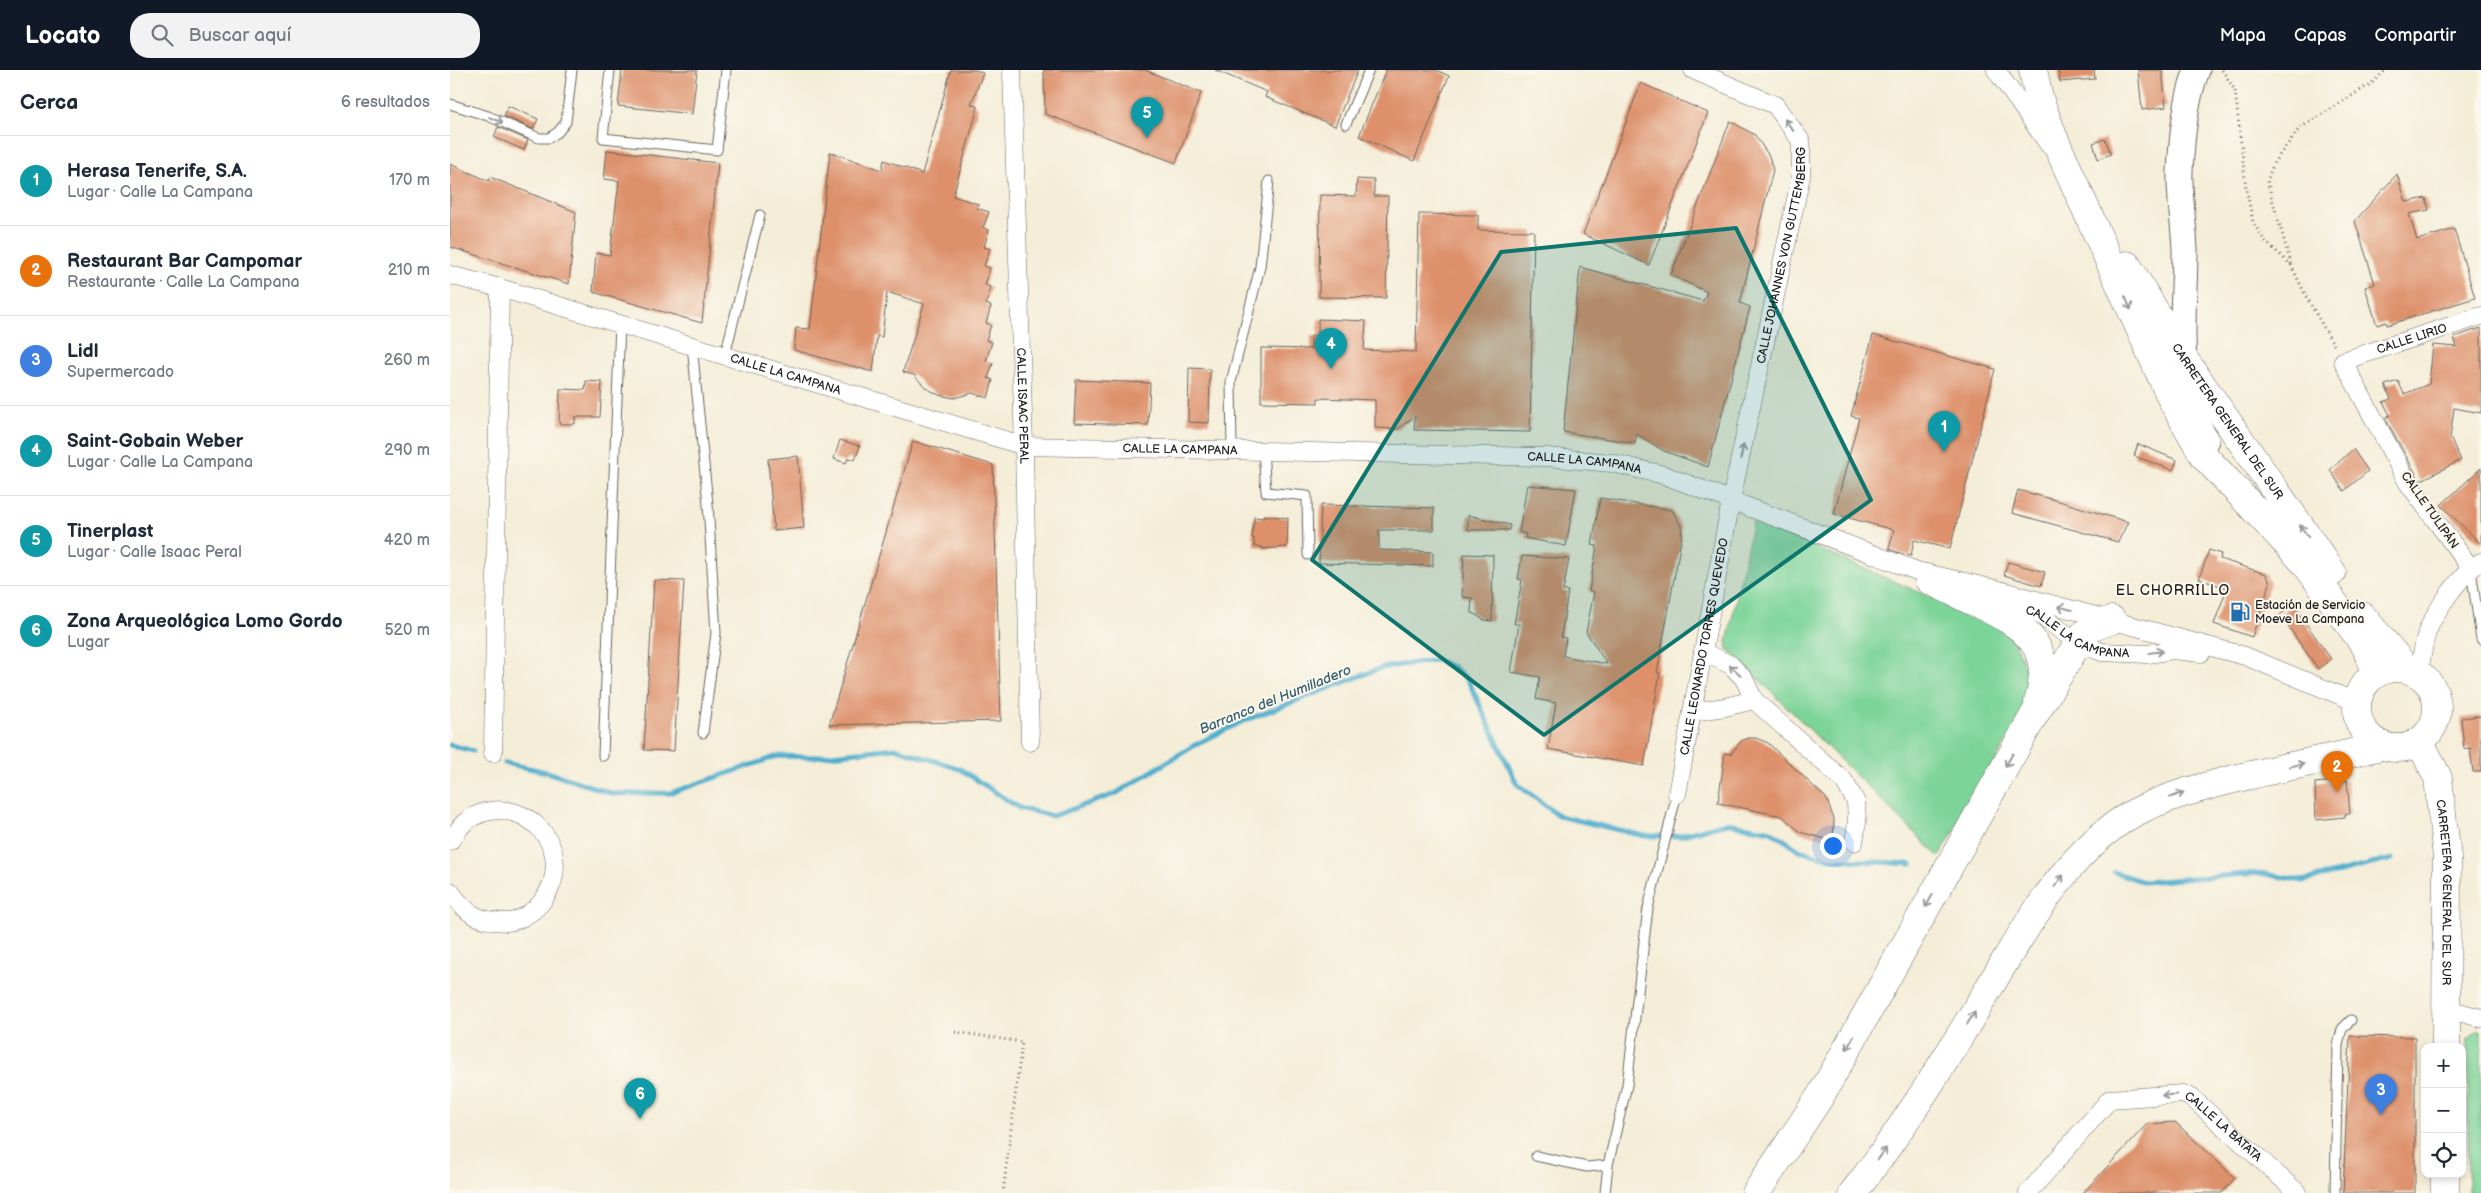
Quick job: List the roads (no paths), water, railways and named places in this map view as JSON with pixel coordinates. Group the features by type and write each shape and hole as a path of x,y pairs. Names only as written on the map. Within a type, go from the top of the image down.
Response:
{"main road":[{"name":"CARRETERA GENERAL DEL SUR","path":"2033,70 2039,98 2065,162 2172,400 2204,456 2238,494 2305,562 2366,647 2375,674"},
{"path":"2196,70 2189,89 2180,171 2185,249 2196,340 2202,360 2230,422"},
{"name":"CARRETERA GENERAL DEL SUR","path":"2065,162 2184,359 2230,422 2364,619 2412,671"},
{"path":"2185,249 2184,359 2190,400 2200,428 2238,494"},
{"path":"2155,312 2170,311 2184,299"},
{"path":"1923,575 2007,617 2021,627 2034,643 2042,662 2043,686 2033,717"},
{"path":"1756,1193 1821,1095 2033,717 2078,643 2083,635 2093,627 2112,620"},
{"path":"2390,668 2412,671 2430,684 2436,697 2437,711 2434,725 2420,742 2398,749 2382,746 2370,739 2361,728 2356,715 2356,702 2363,685 2375,674 2390,668"},
{"name":"CARRETERA GENERAL DEL SUR","path":"2420,742 2438,778 2448,858 2446,1043"},
{"path":"1853,1193 1880,1158 1937,1073 2040,908 2077,857 2107,830 2132,814 2186,791 2382,746"},
{"path":"2445,1178 2445,1193"}],"street":[{"name":"CALLE ISAAC PERAL","path":"1012,70 1024,446 1030,742"},
{"name":"CALLE JOHANNES VON GUTTEMBERG","path":"1693,70 1775,105 1801,141 1801,176 1731,500"},
{"path":"1996,70 2044,140 2065,162"},
{"name":"CALLE LA CAMPANA","path":"450,275 620,323 1024,446 1547,457 1612,462 1664,475 1923,575 2039,614 2078,643 2102,652 2121,654 2173,650 2245,656"},
{"path":"493,753 500,288"},
{"name":"CALLE LIRIO","path":"2343,361 2481,316"},
{"name":"CALLE TULIPÁN","path":"2343,361 2408,483 2476,565"},
{"name":"CALLE LEONARDO TORRES QUEVEDO","path":"1677,794 1731,500"},
{"path":"2412,671 2439,610 2476,565"},
{"name":"CALLE LA CAMPANA","path":"1923,575 2112,620 2245,656 2356,702"},
{"path":"1703,652 1731,666 1744,679 1754,700 1844,781 1856,802 1857,823 1854,842"},
{"path":"1692,712 1754,700"},
{"path":"450,841 457,823 487,812 513,812 535,823 551,843 556,867 550,892 534,911 511,922 485,921 463,909 450,891"},
{"path":"2446,1009 2481,1018"},
{"name":"CALLE LA BATATA","path":"2028,1193 2110,1098 2182,1094 2192,1098 2298,1193"}],"lane":[{"path":"450,104 488,116 539,138 548,138 558,132 566,122 572,70"},
{"path":"610,70 604,138 717,150 726,70"},
{"path":"1346,124 1369,70"},
{"path":"1232,450 1231,382 1260,267 1269,181"},
{"path":"725,355 760,215"},
{"path":"603,756 620,323"},
{"path":"692,345 708,504 716,634 703,733"},
{"path":"1263,451 1266,492 1307,496 1308,556"},
{"name":"CALLE TULIPÁN","path":"2476,565 2481,639"},
{"path":"1604,1193 1608,1165 1628,1085 1648,908 1677,794"},
{"path":"2335,1193 2338,1045 2342,1029 2351,1020"},
{"path":"1536,1156 1586,1167 1608,1165"}],"waterway":[{"name":"Barranco del Humilladero","path":"505,763 547,772 614,794 670,793 778,756 813,757 895,748 960,769 1019,808 1053,816 1115,794 1195,745 1241,722 1381,668 1436,660 1453,667 1468,680 1517,784 1559,816 1644,836 1679,836 1726,823 1771,831 1799,850 1828,859 1911,864"},
{"name":"Barranco del Humilladero","path":"450,745 473,751"},
{"name":"Barranco del Humilladero","path":"2114,872 2144,882 2260,873 2303,881 2392,859"}],"place":[{"name":"Tinerplast","path":"1147,138"},
{"name":"Saint-Gobain Weber","path":"1331,369"},
{"name":"Herasa Tenerife, S.A.","path":"1944,452"},
{"name":"Estación de Servicio Moeve La Campana","path":"2240,612"},
{"name":"Restaurant Bar Campomar","path":"2337,792"},
{"name":"Lidl","path":"2381,1115"},
{"name":"Zona Arqueológica Lomo Gordo","path":"640,1119"}],"district":[{"name":"EL CHORRILLO","path":"2173,590"}]}
